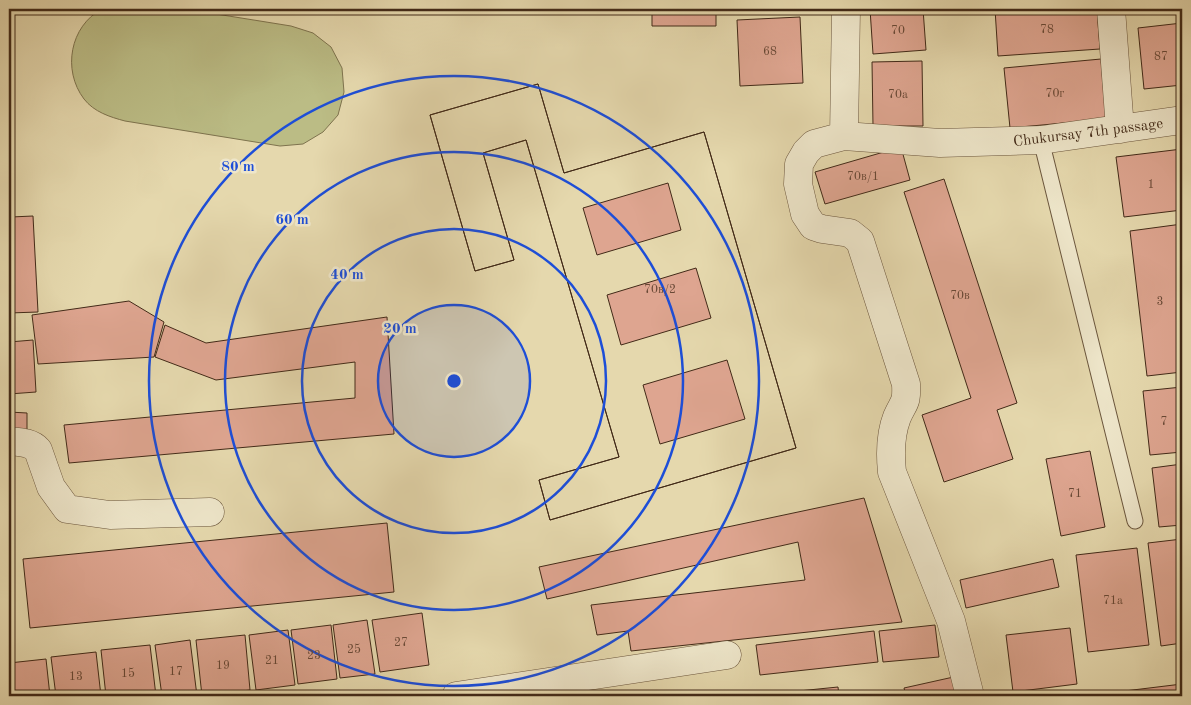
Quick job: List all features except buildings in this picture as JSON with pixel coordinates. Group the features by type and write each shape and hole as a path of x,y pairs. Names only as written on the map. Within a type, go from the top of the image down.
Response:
{"street":[{"path":"844,136 846,9"},
{"path":"1111,9 1120,129"},
{"name":"Chukursay 7th passage","path":"970,696 951,621 892,472 891,442 897,417 907,399 906,384 860,241 850,233 813,226 805,214 798,184 799,164 806,152 814,144 844,136 940,143 1041,140 1182,120"},
{"path":"9,441 22,442 34,446 38,450 51,487 67,509 110,515 210,512"},
{"path":"456,696 727,655"}],"lane":[{"path":"1041,140 1135,521"}],"green space":[{"path":"102,9 185,9 291,26 313,33 331,47 342,68 344,92 338,115 323,132 303,144 280,146 114,118 88,104 77,88 73,75 72,62 76,37 91,17"}]}
